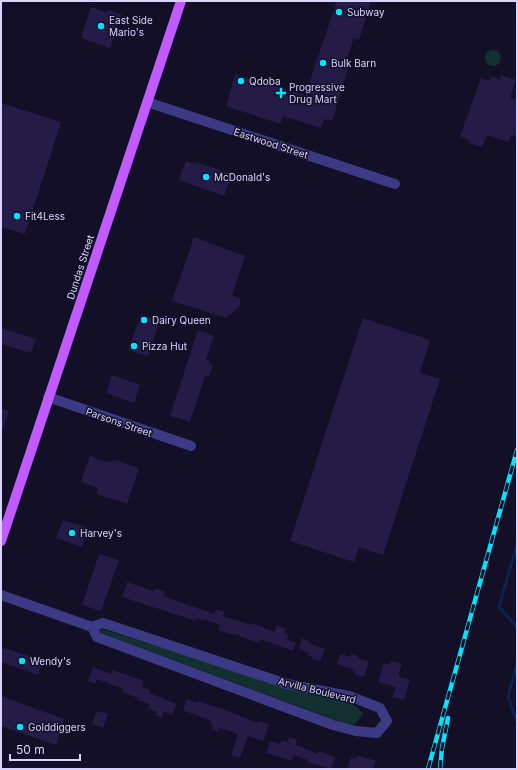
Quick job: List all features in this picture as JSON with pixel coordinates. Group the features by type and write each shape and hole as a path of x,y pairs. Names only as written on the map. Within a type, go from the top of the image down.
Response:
{"main road":[{"name":"Dundas Street","path":"1,541 181,1"}],"street":[{"name":"Eastwood Street","path":"147,102 395,184"},
{"name":"Parsons Street","path":"48,398 191,446"},
{"name":"Arvilla Boulevard","path":"1,594 92,628 97,637 333,725 356,732 377,733 387,721 380,708 349,696 287,684 103,623 92,628"}],"green space":[{"path":"493,50 500,55 501,58 496,65 493,66 486,61 485,58 490,51"},
{"path":"102,629 270,682 352,703 363,714 355,724 349,725 101,633"}],"building":[{"path":"337,1 371,1 359,40 354,38 347,58 350,63 332,121 324,119 321,128 283,116 280,124 226,106 235,74 305,95"},
{"name":"East Side Mario's","path":"91,7 106,13 107,10 122,15 110,48 81,38"},
{"path":"501,75 516,80 510,98 517,100 517,137 512,135 508,142 487,135 482,147 468,143 469,140 460,136 481,78 490,81 492,76 500,80"},
{"path":"1,103 61,122 25,234 1,227"},
{"name":"McDonald's","path":"186,161 195,164 196,162 232,174 224,196 179,180"},
{"path":"194,237 245,256 232,295 241,299 239,307 226,318 172,301"},
{"path":"141,314 160,321 148,356 128,350"},
{"path":"363,318 430,340 420,373 440,379 383,555 359,547 354,562 290,541"},
{"path":"1,328 36,339 31,353 1,344"},
{"path":"198,330 214,336 206,359 210,361 209,364 213,366 209,377 205,376 190,422 170,416"},
{"path":"112,375 140,385 134,403 106,393"},
{"path":"1,408 9,411 2,431 1,431"},
{"path":"90,456 107,462 115,460 139,468 127,504 96,494 98,488 81,482"},
{"name":"Harvey's","path":"63,520 88,528 82,547 56,538"},
{"path":"99,554 119,560 101,611 82,605"},
{"path":"127,582 154,591 155,588 165,592 163,596 214,614 216,610 224,612 223,616 251,625 252,623 274,632 277,625 286,629 284,633 288,635 287,639 296,643 293,651 261,639 259,643 218,630 220,625 206,620 197,618 196,621 122,597"},
{"path":"302,638 311,642 311,644 325,649 320,662 308,656 309,653 299,649"},
{"name":"Wendy's","path":"3,648 43,660 38,675 1,662"},
{"path":"340,654 350,657 351,654 358,656 357,658 369,662 364,677 354,674 355,672 352,671 353,669 337,664"},
{"path":"391,661 402,664 398,676 410,680 404,700 393,697 396,687 378,682 384,663 390,665"},
{"path":"93,667 111,674 113,670 144,681 142,687 150,690 149,693 177,704 172,715 164,712 162,718 156,715 157,712 148,708 150,704 137,700 138,698 122,692 123,689 97,679 95,684 88,681"},
{"path":"1,696 64,719 56,745 1,726"},
{"path":"187,699 228,711 257,723 258,721 269,724 263,741 248,736 240,758 231,755 238,734 220,728 218,732 211,729 213,725 210,724 211,721 183,710"},
{"path":"97,711 108,714 103,728 92,724"},
{"path":"289,737 297,740 296,745 318,754 319,751 335,757 331,769 307,762 308,760 294,755 292,761 266,753 270,741 280,744 282,740 288,742"},
{"path":"358,755 376,761 373,769 347,769 351,757 356,759"}],"waterway":[{"path":"517,544 499,607 517,627"},
{"path":"517,664 508,697 517,722"}],"railway":[{"path":"428,769 517,450"},
{"path":"440,769 442,748 448,718"}],"place":[{"name":"Subway","path":"339,12"},
{"name":"East Side Mario's","path":"101,26"},
{"name":"Bulk Barn","path":"323,63"},
{"name":"Qdoba","path":"241,81"},
{"name":"Progressive Drug Mart","path":"281,93"},
{"name":"McDonald's","path":"206,177"},
{"name":"Fit4Less","path":"17,216"},
{"name":"Dairy Queen","path":"144,320"},
{"name":"Pizza Hut","path":"134,346"},
{"name":"Harvey's","path":"72,533"},
{"name":"Wendy's","path":"22,661"},
{"name":"Golddiggers","path":"20,727"}]}
